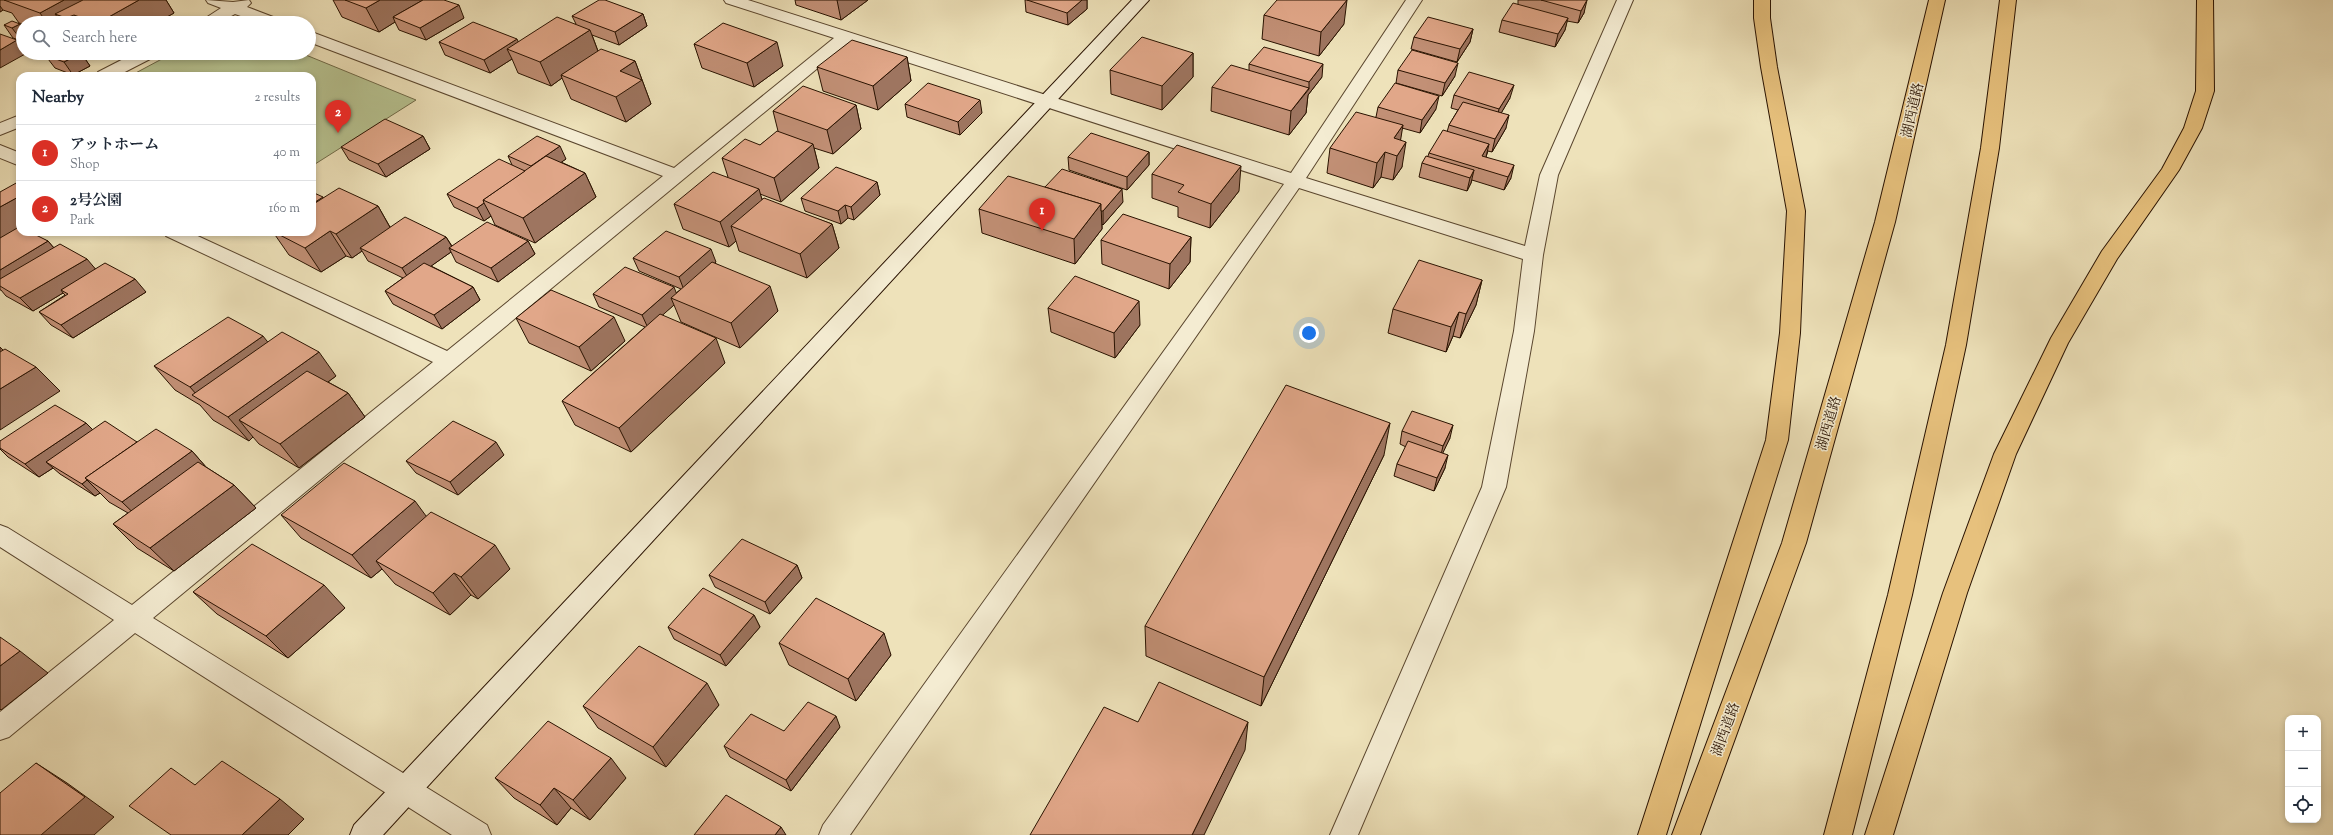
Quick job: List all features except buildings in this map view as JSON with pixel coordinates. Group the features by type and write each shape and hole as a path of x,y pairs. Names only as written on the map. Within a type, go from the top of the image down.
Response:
{"highway":[{"path":"1652,835 1777,440 1790,334 1796,211 1769,67 1762,18 1762,0"},
{"name":"湖西道路","path":"1686,835 1794,543 1885,222 1938,0"},
{"path":"1838,835 1900,595 1956,345 1990,148 2008,0"},
{"path":"1879,835 1955,593 2005,454 2058,342 2109,256 2170,170 2193,128 2205,91 2205,0"}],"street":[{"path":"214,0 256,16"},
{"path":"220,16 250,0"},
{"path":"732,0 844,38 1533,255"},
{"path":"364,835 407,791 862,298 1141,0"},
{"path":"833,835 1295,181 1414,0"},
{"path":"1344,835 1494,487 1524,331 1533,255 1549,175 1625,0"},
{"path":"0,728 844,38"},
{"path":"316,39 676,175"},
{"path":"112,72 135,60"},
{"path":"0,130 16,122"},
{"path":"0,151 16,158"},
{"path":"182,236 449,361"},
{"path":"0,535 477,835"}],"green space":[{"path":"316,59 416,100 316,163 316,72 137,72 160,60"}],"place":[{"name":"2号公園","path":"338,133"},
{"name":"アットホーム","path":"1042,231"}]}
